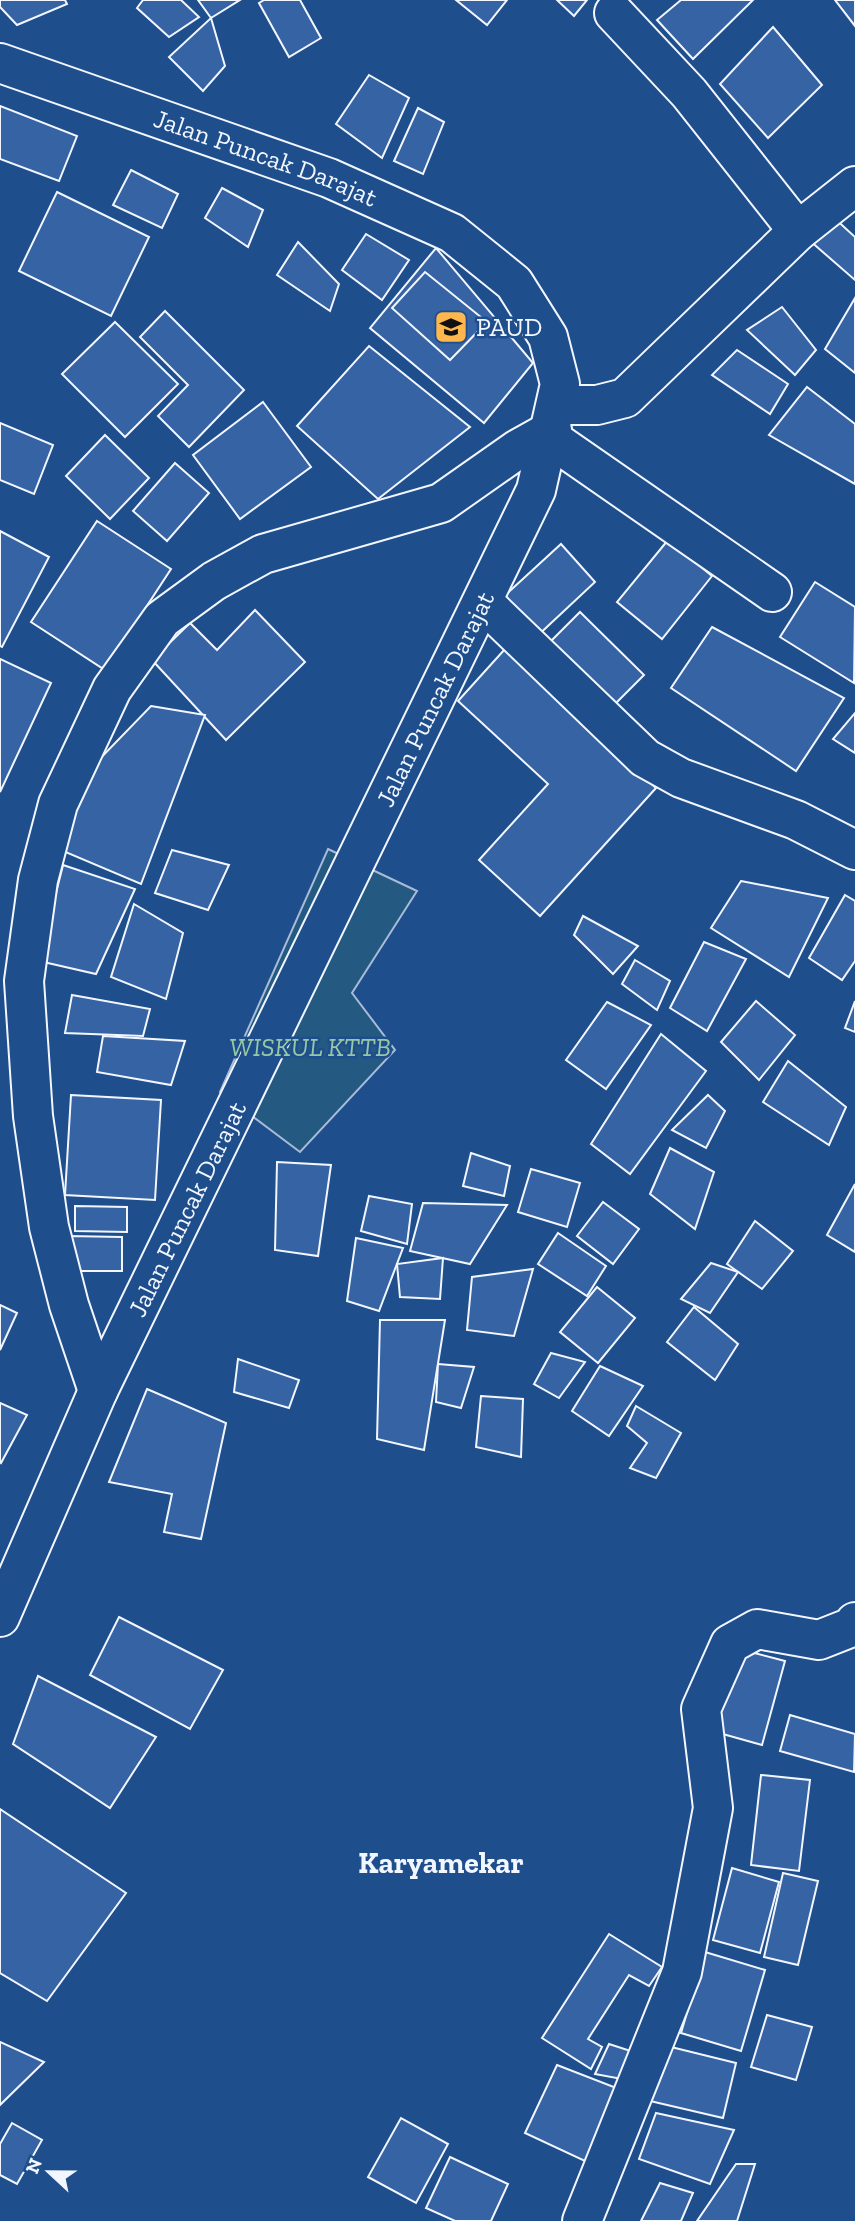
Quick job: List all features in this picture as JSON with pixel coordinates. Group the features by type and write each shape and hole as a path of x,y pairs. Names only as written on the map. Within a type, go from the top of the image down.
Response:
{"street":[{"path":"614,13 688,93 798,231"},
{"name":"Jalan Puncak Darajat","path":"0,63 329,178 452,233 513,283 548,337 560,384 536,490 98,1391 0,1617"},
{"path":"98,1391 69,1305 48,1227 33,1116 24,981 38,880 58,804 106,701 162,620 214,581 263,554 441,503 553,424 597,405 625,398 798,231 855,186"},
{"path":"553,424 772,592"},
{"path":"482,603 645,758 681,778 796,820 855,850"},
{"path":"582,2221 682,1972 713,1808 701,1709 730,1644 757,1629 819,1640 852,1627 855,1622"}],"green space":[{"name":"WISKUL KTTB","path":"328,849 417,891 352,993 395,1050 300,1152 220,1092"}],"building":[{"path":"0,0 65,0 67,4 17,25 0,7"},
{"path":"143,0 181,0 199,17 169,37 137,8"},
{"path":"198,0 240,0 211,18"},
{"path":"264,0 300,0 321,38 289,57 259,3"},
{"path":"456,0 507,0 487,25"},
{"path":"557,0 587,0 574,16"},
{"path":"681,0 753,0 693,59 657,20"},
{"path":"835,0 855,0 855,26"},
{"path":"211,18 225,66 203,91 169,57"},
{"path":"773,27 822,85 768,138 720,84"},
{"path":"369,75 409,98 382,158 336,124"},
{"path":"0,106 77,136 59,181 0,159"},
{"path":"418,108 444,122 423,174 394,161"},
{"path":"131,170 178,194 162,228 113,205"},
{"path":"222,188 263,210 248,247 205,218"},
{"path":"57,192 149,237 111,316 19,271"},
{"path":"831,215 855,237 855,280 809,240"},
{"path":"366,234 409,260 382,300 342,270"},
{"path":"298,242 339,284 330,311 277,275"},
{"name":"PAUD","path":"436,248 533,363 484,423 370,328"},
{"path":"425,272 487,322 450,360 392,308"},
{"path":"855,298 855,373 825,349"},
{"path":"782,307 816,350 795,375 747,330"},
{"path":"165,311 244,390 189,447 158,416 188,385 140,337"},
{"path":"115,322 178,384 125,437 62,374"},
{"path":"369,346 470,427 378,499 297,426"},
{"path":"737,350 788,384 770,414 712,375"},
{"path":"807,387 855,424 855,484 769,435"},
{"path":"263,402 311,467 240,519 193,455"},
{"path":"0,423 53,445 34,494 0,480"},
{"path":"105,435 149,478 110,519 66,476"},
{"path":"175,463 209,493 167,541 133,511"},
{"path":"97,521 171,569 105,670 31,622"},
{"path":"0,531 49,557 2,647 0,646"},
{"path":"668,540 712,576 662,639 617,602"},
{"path":"561,544 595,582 534,639 499,601"},
{"path":"815,582 855,607 854,683 780,637"},
{"path":"255,610 305,662 226,740 152,660 190,623 217,650"},
{"path":"580,612 644,675 609,710 545,647"},
{"path":"712,627 844,698 796,771 671,688"},
{"path":"505,649 656,788 540,916 479,860 548,784 458,701"},
{"path":"0,659 51,683 0,792"},
{"path":"151,706 205,715 141,884 63,851 90,769"},
{"path":"855,713 855,753 833,739"},
{"path":"172,850 229,865 208,910 155,893"},
{"path":"63,865 135,889 96,974 39,961"},
{"path":"741,881 828,898 789,977 711,928"},
{"path":"845,895 855,901 855,961 842,980 809,958"},
{"path":"134,904 183,933 166,999 111,977"},
{"path":"583,916 638,946 613,974 574,935"},
{"path":"704,942 746,959 707,1031 670,1008"},
{"path":"635,960 670,981 657,1010 622,984"},
{"path":"72,995 150,1009 143,1036 65,1033"},
{"path":"756,1001 795,1035 759,1080 721,1042"},
{"path":"855,1001 855,1032 845,1028"},
{"path":"607,1002 651,1025 606,1089 566,1060"},
{"path":"661,1034 706,1071 630,1174 591,1144"},
{"path":"103,1036 185,1041 171,1085 97,1072"},
{"path":"788,1061 846,1107 829,1145 763,1102"},
{"path":"71,1095 161,1100 155,1200 65,1195"},
{"path":"708,1095 725,1111 706,1148 672,1130"},
{"path":"670,1148 714,1172 695,1229 650,1194"},
{"path":"471,1153 510,1166 504,1196 463,1186"},
{"path":"277,1162 331,1165 318,1256 275,1250"},
{"path":"531,1169 580,1183 567,1227 518,1212"},
{"path":"855,1184 855,1252 827,1235"},
{"path":"369,1196 412,1204 407,1244 361,1231"},
{"path":"603,1202 639,1229 613,1264 577,1236"},
{"path":"423,1203 507,1205 470,1264 410,1251"},
{"path":"75,1206 127,1207 127,1232 75,1231"},
{"path":"755,1221 793,1251 762,1289 727,1264"},
{"path":"558,1233 606,1266 587,1296 538,1264"},
{"path":"68,1236 122,1237 122,1271 68,1271"},
{"path":"356,1238 403,1248 379,1311 347,1301"},
{"path":"443,1258 440,1299 400,1297 397,1264"},
{"path":"711,1263 738,1272 710,1313 681,1299"},
{"path":"533,1269 514,1336 467,1330 472,1277"},
{"path":"597,1287 635,1318 598,1363 560,1332"},
{"path":"0,1305 17,1313 0,1350"},
{"path":"694,1307 738,1344 715,1380 667,1342"},
{"path":"380,1320 445,1320 424,1450 377,1439"},
{"path":"551,1353 585,1362 559,1398 534,1384"},
{"path":"238,1359 299,1380 289,1408 234,1392"},
{"path":"438,1364 474,1367 461,1408 436,1402"},
{"path":"600,1366 643,1386 609,1436 572,1411"},
{"path":"147,1389 226,1423 201,1539 164,1532 172,1494 109,1482"},
{"path":"481,1396 523,1399 521,1457 476,1447"},
{"path":"0,1403 27,1415 1,1463 0,1462"},
{"path":"636,1406 681,1433 656,1478 630,1468 647,1443 627,1426"},
{"path":"119,1617 223,1670 190,1729 90,1675"},
{"path":"735,1648 785,1661 762,1745 712,1731"},
{"path":"38,1676 156,1737 110,1808 13,1744"},
{"path":"790,1715 855,1734 854,1772 780,1751"},
{"path":"761,1775 810,1780 799,1871 751,1865"},
{"path":"0,1809 126,1893 47,2001 0,1973"},
{"path":"732,1868 779,1882 760,1953 713,1940"},
{"path":"783,1873 818,1881 798,1965 764,1957"},
{"path":"609,1934 662,1967 649,1986 629,1975 588,2039 602,2047 591,2069 542,2038"},
{"path":"705,1952 765,1970 741,2051 681,2033"},
{"path":"767,2015 812,2027 796,2080 751,2067"},
{"path":"0,2042 44,2062 0,2105"},
{"path":"609,2044 640,2054 627,2080 595,2074"},
{"path":"663,2045 736,2063 723,2118 650,2101"},
{"path":"557,2065 619,2089 587,2162 525,2133"},
{"path":"656,2113 734,2130 710,2184 639,2159"},
{"path":"401,2118 448,2144 416,2203 368,2177"},
{"path":"12,2123 42,2140 17,2184 0,2175 0,2144"},
{"path":"450,2157 508,2184 491,2221 455,2221 426,2208"},
{"path":"736,2164 755,2164 737,2221 697,2221"},
{"path":"660,2183 693,2193 681,2221 641,2221"}],"place":[{"name":"PAUD","path":"451,327"}],"district":[{"name":"Karyamekar","path":"441,1863"}]}
